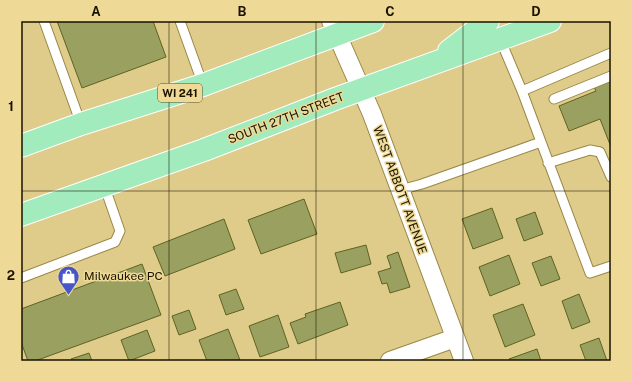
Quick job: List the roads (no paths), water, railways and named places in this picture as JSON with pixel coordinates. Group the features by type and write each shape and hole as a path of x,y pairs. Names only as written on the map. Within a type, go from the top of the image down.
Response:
{"main road":[{"name":"WI 241","path":"21,146 81,124 203,85 334,28 373,21"},
{"path":"434,62 488,21"},
{"name":"SOUTH 27TH STREET","path":"21,215 204,150 434,62 550,21"}],"street":[{"name":"WEST ABBOTT AVENUE","path":"334,28 372,114 464,361"},
{"path":"390,361 455,338"}],"lane":[{"path":"44,21 81,124"},
{"path":"180,21 203,85"},
{"path":"500,39 522,91 590,273 611,266"},
{"path":"522,91 611,53"},
{"path":"554,99 611,76"},
{"path":"400,190 422,184 541,142"},
{"path":"548,163 590,150 600,152 611,177"},
{"path":"21,278 115,242 120,231 104,185"}],"place":[{"name":"Milwaukee PC","path":"68,296"}]}
